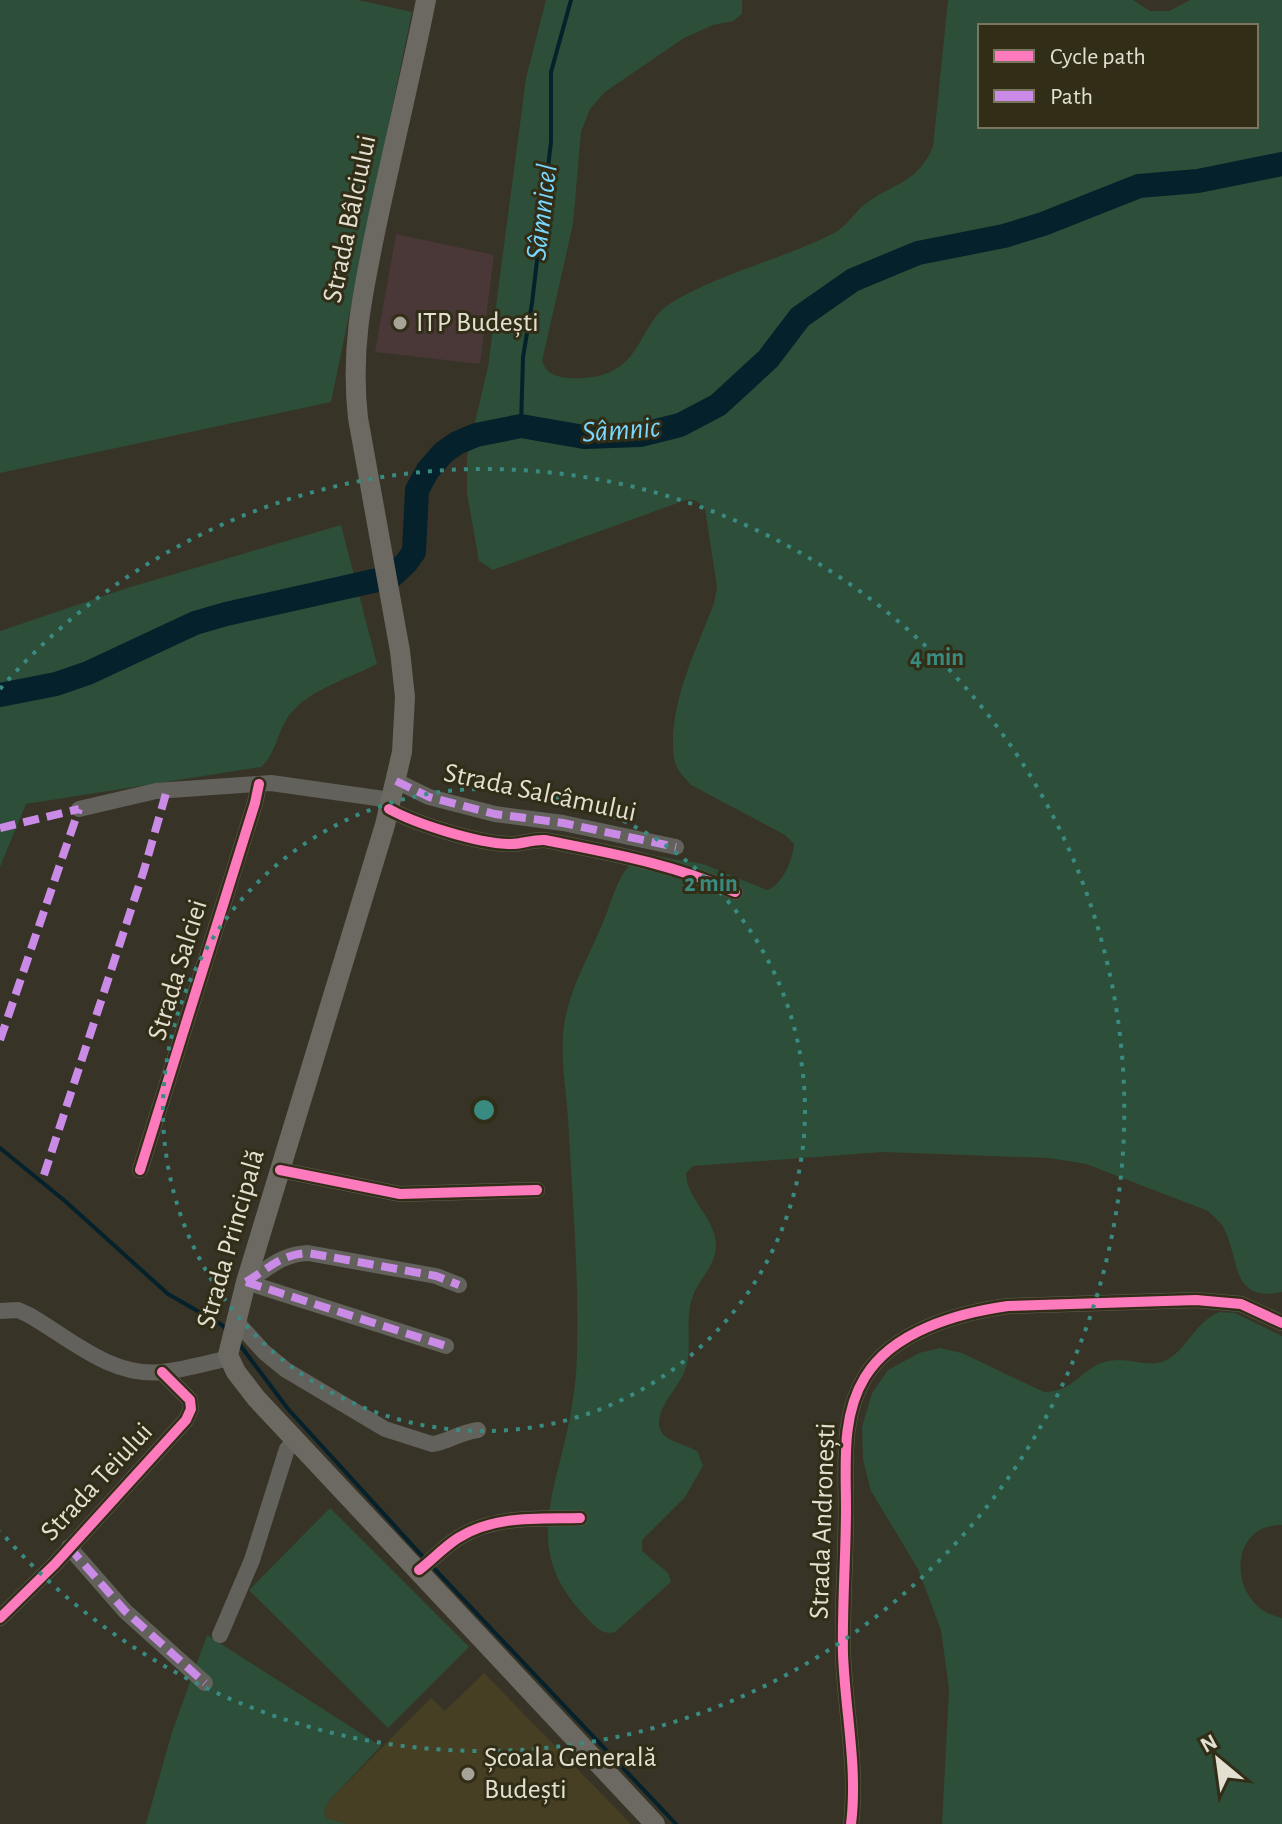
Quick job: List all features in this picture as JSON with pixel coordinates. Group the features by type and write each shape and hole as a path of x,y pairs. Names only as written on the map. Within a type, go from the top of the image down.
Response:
{"main road":[{"name":"Strada Bâlciului","path":"393,616 363,452 354,379 358,319 426,0"},
{"name":"Strada Principală","path":"393,616 405,697 405,725 392,797 246,1282 229,1354 256,1398 291,1444 420,1569 655,1824"}],"street":[{"path":"79,809 156,791 259,784 392,797 403,817 481,841 512,845 545,840 651,862 701,876 735,892"},
{"name":"Strada Salciei","path":"140,1170 194,1005 259,784"},
{"name":"Strada Salcâmului","path":"392,797 429,797 495,814 563,823 676,847"},
{"path":"280,1170 400,1194 537,1190"},
{"path":"246,1282 281,1258 308,1253 436,1276 459,1285"},
{"path":"246,1282 446,1346"},
{"name":"Strada Andronești","path":"851,1824 852,1779 843,1654 846,1445 857,1391 876,1362 929,1327 981,1310 1008,1306 1196,1300 1241,1304 1282,1323"},
{"path":"0,1311 18,1310 29,1315 107,1363 129,1370 162,1372 229,1354"},
{"path":"235,1324 286,1370 385,1429 432,1444 478,1430"},
{"name":"Strada Teiului","path":"0,1618 181,1427 189,1414 190,1400 162,1372"},
{"path":"220,1635 252,1560 291,1444"},
{"path":"420,1569 454,1540 490,1524 536,1518 580,1518"},
{"path":"69,1547 125,1611 205,1683"}],"shaded area":[{"path":"396,234 494,255 480,364 375,352"},
{"name":"Școala Generală Budești","path":"484,1673 631,1824 346,1824 326,1818 324,1811 329,1801 431,1698 445,1711"}],"green space":[{"path":"0,0 358,0 412,12 331,402 0,473"},
{"path":"546,0 742,0 742,14 733,21 713,25 684,38 605,92 590,109 581,132 573,224 542,361 553,374 574,378 602,375 626,361 653,321 671,303 690,292 834,233 865,204 904,182 919,169 933,147 948,0 1133,0 1150,11 1169,11 1190,0 1282,0 1282,1292 1265,1294 1253,1291 1244,1284 1228,1237 1222,1225 1208,1211 1086,1164 1049,1158 883,1152 693,1166 686,1173 688,1183 711,1226 716,1246 710,1266 690,1306 686,1366 662,1410 659,1424 668,1438 698,1452 703,1466 685,1497 642,1540 642,1551 668,1573 671,1582 615,1632 610,1633 595,1626 566,1592 554,1569 549,1545 551,1498 571,1413 577,1358 575,1234 563,1054 565,1018 618,882 635,860 644,854 703,864 767,890 786,871 794,844 785,835 691,785 675,763 673,739 679,699 717,587 705,509 700,504 693,500 683,501 493,570 479,561 467,494 467,456 488,367 526,78"},
{"path":"341,525 377,664 320,691 299,705 286,720 261,767 26,804 0,867 0,631 127,588"},
{"path":"1219,1312 1235,1313 1282,1336 1282,1525 1266,1527 1253,1535 1245,1546 1241,1573 1252,1601 1264,1611 1282,1618 1282,1824 942,1824 949,1689 941,1630 918,1569 871,1491 863,1460 862,1427 872,1393 888,1370 919,1353 940,1348 962,1353 1044,1392 1055,1391 1109,1361 1163,1362 1177,1353 1204,1322"},
{"path":"330,1508 469,1647 388,1728 249,1590"},
{"path":"207,1635 381,1746 329,1801 324,1811 326,1818 346,1824 146,1824 172,1732"}],"waterway":[{"name":"Sâmnicel","path":"521,426 523,357 551,142 551,72 571,0"},
{"name":"Sâmnic","path":"0,695 56,684 88,673 195,623 391,577 414,552 417,490 428,470 444,452 476,435 521,426 584,437 640,435 680,425 718,405 768,359 800,317 853,280 918,253 1004,236 1043,224 1139,186 1198,181 1282,164"},
{"path":"0,1148 65,1201 168,1294 222,1325 228,1332"},
{"path":"237,1341 288,1409 424,1558"},
{"path":"430,1564 676,1824"}],"marked path":[{"path":"396,781 429,797 495,814 563,823 676,847"},
{"path":"44,1175 144,870 167,790"},
{"path":"0,828 79,809"},
{"path":"0,1040 79,809"},
{"path":"246,1282 282,1259 308,1253 436,1276 459,1285"},
{"path":"246,1282 446,1346"},
{"path":"69,1547 125,1611 205,1683"}],"cycle path":[{"path":"140,1170 259,784"},
{"path":"389,809 447,832 495,843 545,840 642,860 735,892"},
{"path":"280,1170 400,1194 537,1190"},
{"path":"851,1824 852,1760 843,1654 846,1441 857,1392 877,1361 892,1347 928,1327 948,1319 1008,1306 1196,1300 1241,1304 1282,1323"},
{"path":"0,1618 55,1564 186,1420 191,1409 190,1400 162,1372"},
{"path":"419,1570 458,1538 487,1525 517,1520 580,1518"}],"place":[{"name":"ITP Budești","path":"400,323"},
{"name":"Școala Generală Budești","path":"468,1774"}]}
